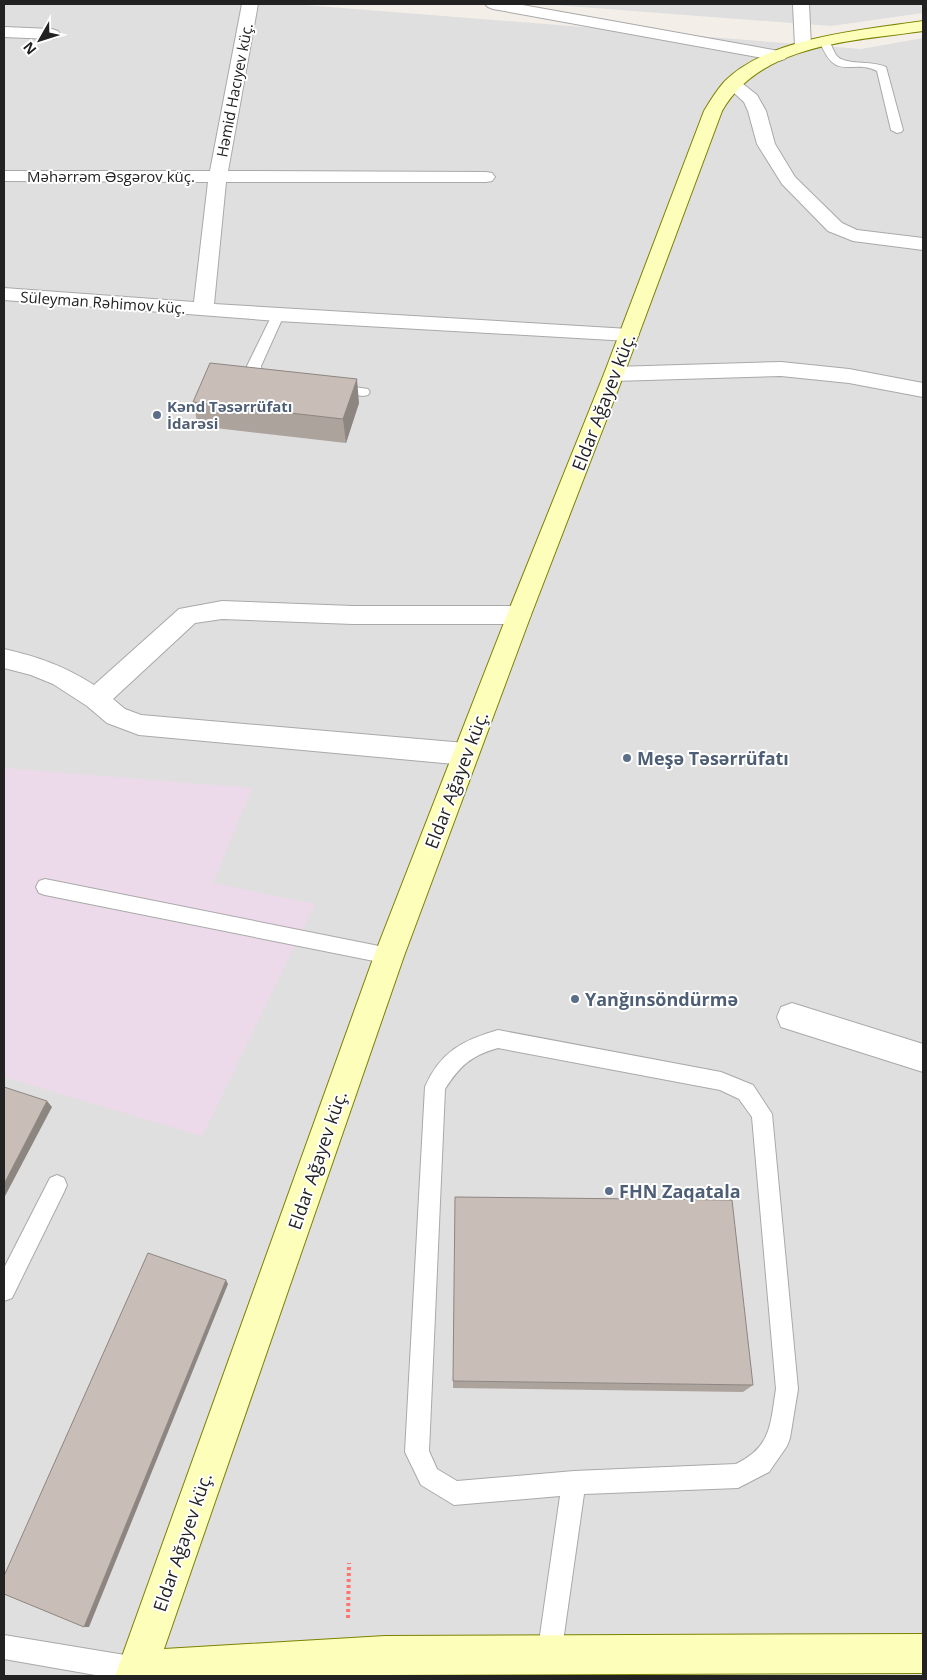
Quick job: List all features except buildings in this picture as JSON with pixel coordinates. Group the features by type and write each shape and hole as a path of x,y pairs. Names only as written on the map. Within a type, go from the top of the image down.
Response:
{"main road":[{"name":"Eldar Ağayev küç.","path":"136,1673 389,956 465,754 629,335 713,111 722,95 732,84 758,66 779,56 803,47 825,42 923,26"},
{"path":"136,1673 197,1672 385,1656 463,1666 550,1656 633,1666 923,1654"}],"street":[{"name":"Həmid Hacıyev küç.","path":"203,310 218,176 250,4"},
{"path":"493,4 779,56"},
{"path":"801,4 803,47"},
{"path":"4,32 52,34"},
{"path":"732,84 751,99 757,110 766,144 788,180 835,227 853,235 923,244"},
{"name":"Məhərrəm Əsgərov küç.","path":"4,176 486,177"},
{"name":"Süleyman Rəhimov küç.","path":"4,294 278,315 629,335"},
{"path":"614,374 780,369 849,376 923,390"},
{"path":"96,699 188,615 222,610 353,615 519,615"},
{"path":"4,658 36,666 62,677 96,699 116,716 139,725 465,754"},
{"path":"792,1017 923,1058"}],"lane":[{"path":"825,42 833,59 838,63 867,64 882,69 897,130"},
{"path":"278,315 254,366 256,375 265,380 285,382"},
{"path":"324,387 363,392"},
{"path":"45,887 389,956"},
{"path":"498,1039 721,1081 746,1092 762,1114 786,1389 779,1438 760,1464 738,1476 574,1484 454,1493 429,1477 417,1452 435,1087 452,1061 465,1051 472,1046 498,1039"},
{"path":"4,1290 57,1185"},
{"path":"550,1656 574,1484"},
{"path":"4,1647 136,1673"}],"shaded area":[{"path":"4,4 292,4 861,49 923,38 923,1676 4,1676"},
{"path":"542,4 923,4 923,13 831,26"},
{"path":"4,768 252,788 213,883 315,904 202,1136 4,1077"}],"place":[{"name":"Kənd Təsərrüfatı İdarəsi","path":"157,415"},
{"name":"Meşə Təsərrüfatı","path":"627,758"},
{"name":"Yanğınsöndürmə","path":"575,999"},
{"name":"FHN Zaqatala","path":"609,1191"}]}
